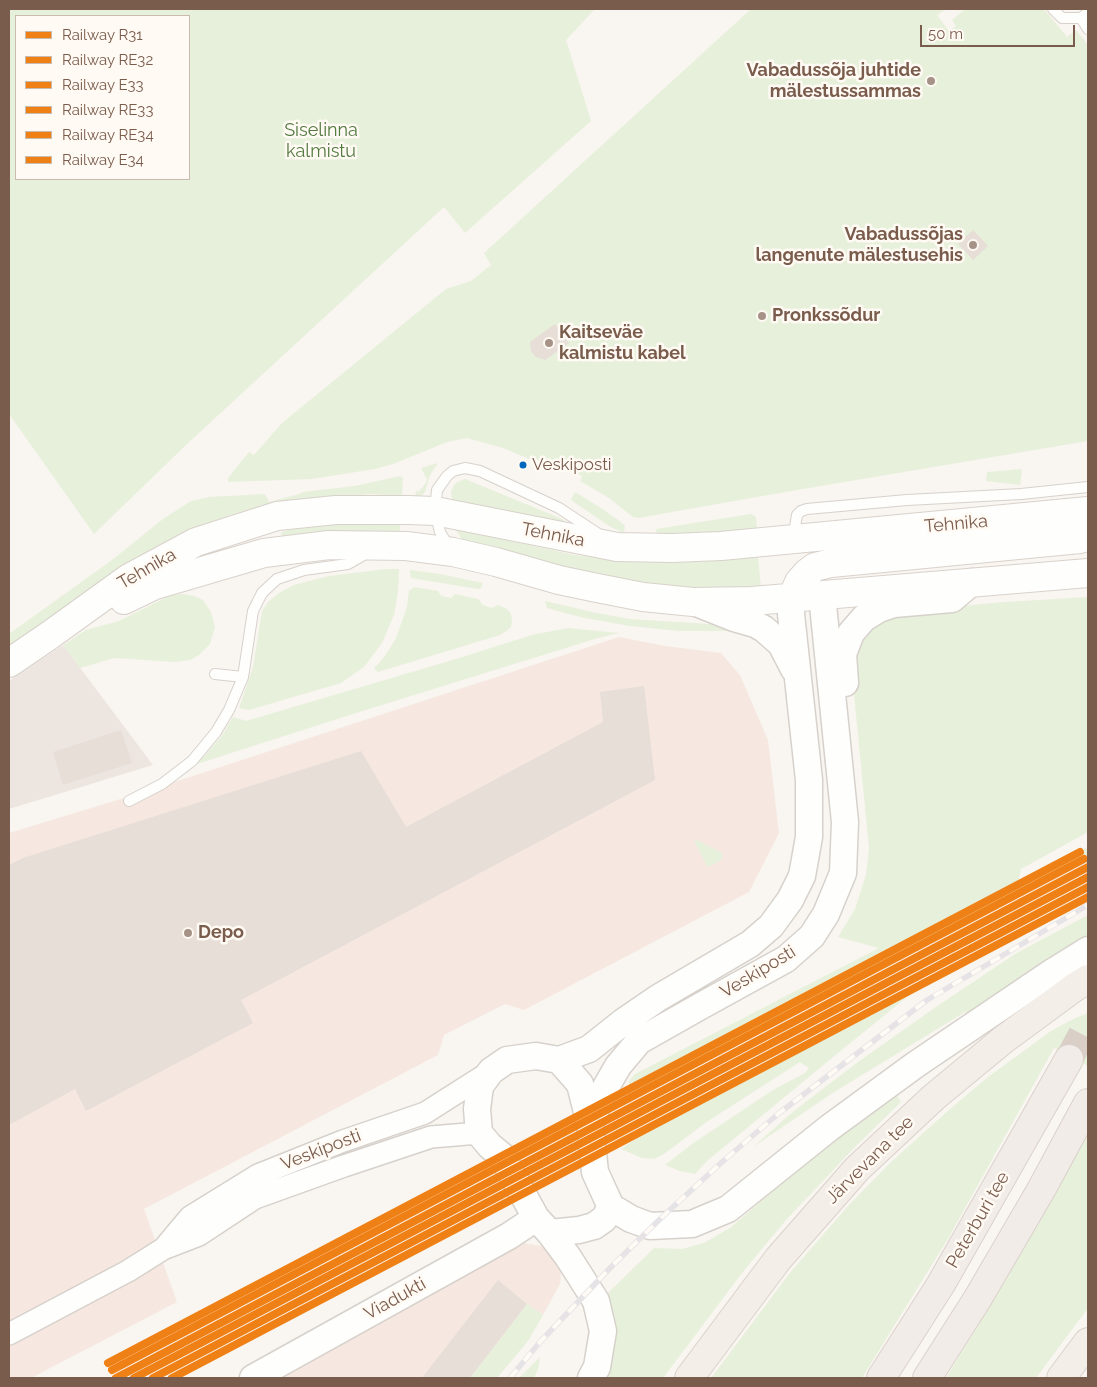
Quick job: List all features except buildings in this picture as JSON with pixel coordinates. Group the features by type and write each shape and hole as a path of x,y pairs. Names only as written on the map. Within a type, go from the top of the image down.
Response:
{"highway":[{"name":"Peterburi tee","path":"881,1378 941,1284 1069,1058"},
{"path":"927,1378 978,1298 1041,1190 1088,1103"}],"main road":[{"name":"Tehnika","path":"9,663 129,578 196,542 277,516 336,510 435,511 617,547 672,548 721,546 1088,512"},
{"path":"792,598 799,582 807,573 815,567 831,563 1088,537"},
{"path":"787,540 804,554 815,567 819,576 822,595"},
{"name":"Tehnika","path":"50,635 155,585 264,553 329,545 406,546 452,552 597,588 643,597 693,602 752,602 1088,573"},
{"name":"Järvevana tee","path":"689,1378 778,1259 857,1169 934,1098 1003,1040 1074,987 1088,979"},
{"path":"1003,1040 1088,1001"},
{"path":"1061,1378 1088,1342"}],"street":[{"path":"834,716 846,691 843,654 851,634 864,618 879,609 894,604 952,599 972,582"},
{"name":"Veskiposti","path":"590,1124 602,1094 618,1066 639,1041 786,959 812,936 826,914 843,873 844,822 822,595"},
{"name":"Veskiposti","path":"559,1060 589,1049 623,1022 658,998 750,944 770,926 790,900 802,876 809,837 809,780 791,614 792,598"},
{"path":"693,602 764,629 780,644 797,676"},
{"path":"591,1378 597,1367 603,1331 596,1300 543,1225 502,1156 479,1133 477,1110 480,1086 492,1071 507,1060 536,1056 559,1060 580,1084 590,1124 595,1172 612,1206 631,1219 650,1226 692,1224 728,1209 829,1128 907,1071 1088,950"},
{"name":"Veskiposti","path":"163,1249 190,1217 258,1174 343,1141 425,1113 492,1071"},
{"name":"Veskiposti","path":"9,1334 128,1271 163,1249 199,1235 255,1198 432,1137 479,1133"},
{"path":"543,1225 579,1230 594,1226 604,1219 612,1206"},
{"name":"Viadukti","path":"253,1378 509,1236 543,1225"}],"lane":[{"path":"1053,9 1062,18 1085,15 1088,28"},
{"path":"452,552 440,532 435,511 438,490 447,476 459,469 472,469 559,508 617,547"},
{"path":"787,540 794,533 797,515 807,508 1021,494 1088,487"},
{"path":"129,801 162,784 192,761 216,732 229,710 243,677 253,612 262,592 277,579 304,570 348,564 379,545"},
{"path":"215,674 243,677"}],"shaded area":[{"path":"619,637 665,646 721,653 740,675 768,740 779,833 749,892 524,1010 505,1004 444,1035 438,1055 144,1209 177,1302 31,1378 9,1378 9,833 147,791"},
{"path":"63,645 153,765 9,809 9,681"},
{"path":"524,1243 541,1246 552,1253 560,1265 560,1284 543,1315 527,1304 470,1378 275,1378 511,1245"}],"green space":[{"name":"Siselinna kalmistu","path":"9,9 595,9 566,40 591,121 465,233 444,207 187,444 94,534 9,414"},
{"path":"751,9 946,9 937,15 949,31 956,26 952,20 965,9 1044,9 1067,37 1076,30 1088,45 1088,441 638,518 633,517 609,498 580,481 582,476 566,468 563,473 503,448 467,438 447,442 393,464 375,469 311,479 228,482 228,478 249,452 254,455 282,423 446,289 471,281 491,265 484,253"},
{"path":"438,463 430,475 425,492 415,497 416,490 418,492 421,489 427,479 421,468"},
{"path":"1022,469 1020,485 986,481 987,472"},
{"path":"400,476 403,478 402,496 370,494 294,501 236,513 206,524 173,539 9,647 9,634 112,560 163,519 191,501 209,497 265,494 269,502 303,492 355,486"},
{"path":"465,479 555,516 564,520 565,523 452,500 451,492 454,485"},
{"path":"575,492 621,522 625,526 624,533 609,526 571,500"},
{"path":"751,514 756,517 757,529 710,534 657,536 656,529"},
{"path":"343,523 400,523 400,533 290,536 283,536 281,534 288,530"},
{"path":"456,529 575,555 619,560 695,562 758,556 761,588 724,590 670,587 624,581 588,574 463,541"},
{"path":"399,569 394,615 382,643 364,667 341,683 249,710 239,708 253,667 262,611 269,601 294,585 329,576"},
{"path":"410,570 483,583 481,588 478,589 411,578"},
{"path":"414,587 438,591 441,596 451,598 455,594 478,599 483,605 492,608 498,605 507,609 511,614 511,627 500,635 378,672 374,668 387,653 396,638 407,607 409,591"},
{"path":"183,594 203,600 211,612 215,627 210,644 199,655 190,660 175,662 114,658 80,668 63,645 86,630 119,621 171,595"},
{"path":"1088,597 1088,832 1021,869 1018,883 1088,847 1088,858 851,984 628,1095 629,1081 635,1074 879,948 838,937 855,909 866,875 869,848 851,663 853,649 872,622 904,611"},
{"path":"545,601 630,619 724,625 743,632 679,631 630,626 585,618 547,608"},
{"path":"568,628 619,633 356,713 197,764 221,737 233,717 246,721 532,635"},
{"path":"695,839 722,853 722,859 711,866 707,866 695,843"},
{"path":"1088,915 1088,937 967,1016 965,1012 831,1094 753,1147 794,1111 858,1062 936,1007 1015,954"},
{"path":"948,968 902,1001 827,1062 707,1161 695,1174 665,1165 692,1144 773,1090 805,1073 809,1068 800,1062 708,1121 664,1154 654,1159 642,1158 621,1149 663,1120 686,1107"},
{"path":"1088,1013 1088,1041 1082,1053 1088,1057 1088,1066 1054,1048 949,1237 862,1378 711,1378 789,1274 848,1206 891,1162 988,1077 1051,1031"},
{"path":"895,1093 901,1102 855,1147 786,1220 742,1273 663,1378 605,1378 612,1355 614,1330 611,1306 607,1294 654,1248 682,1249 704,1243 730,1228 787,1179"},
{"path":"1088,1130 1088,1308 1036,1378 946,1378 1008,1276"},
{"path":"527,1304 543,1315 528,1341 497,1378 470,1378"},
{"path":"540,1357 534,1378 519,1378"}],"tunnel":[{"path":"1069,1059 1088,1023"}],"railway":[{"path":"510,1378 540,1342 612,1266 722,1162 778,1114 927,1000 1088,905"}],"rail line":[{"name":"RE34","path":"108,1363 1080,852"},
{"name":"E33","path":"112,1370 1084,859"},
{"name":"R31","path":"116,1378 1088,867"},
{"name":"RE32","path":"134,1378 1088,877"},
{"name":"RE33","path":"153,1378 1088,887"},
{"name":"E34","path":"172,1378 1088,897"}],"place":[{"name":"Vabadussõja juhtide mälestussammas","path":"931,81"},
{"name":"Vabadussõjas langenute mälestusehis","path":"973,245"},
{"name":"Pronkssõdur","path":"762,316"},
{"name":"Kaitseväe kalmistu kabel","path":"549,343"},
{"name":"Veskiposti","path":"523,465"},
{"name":"Depo","path":"188,933"}]}
